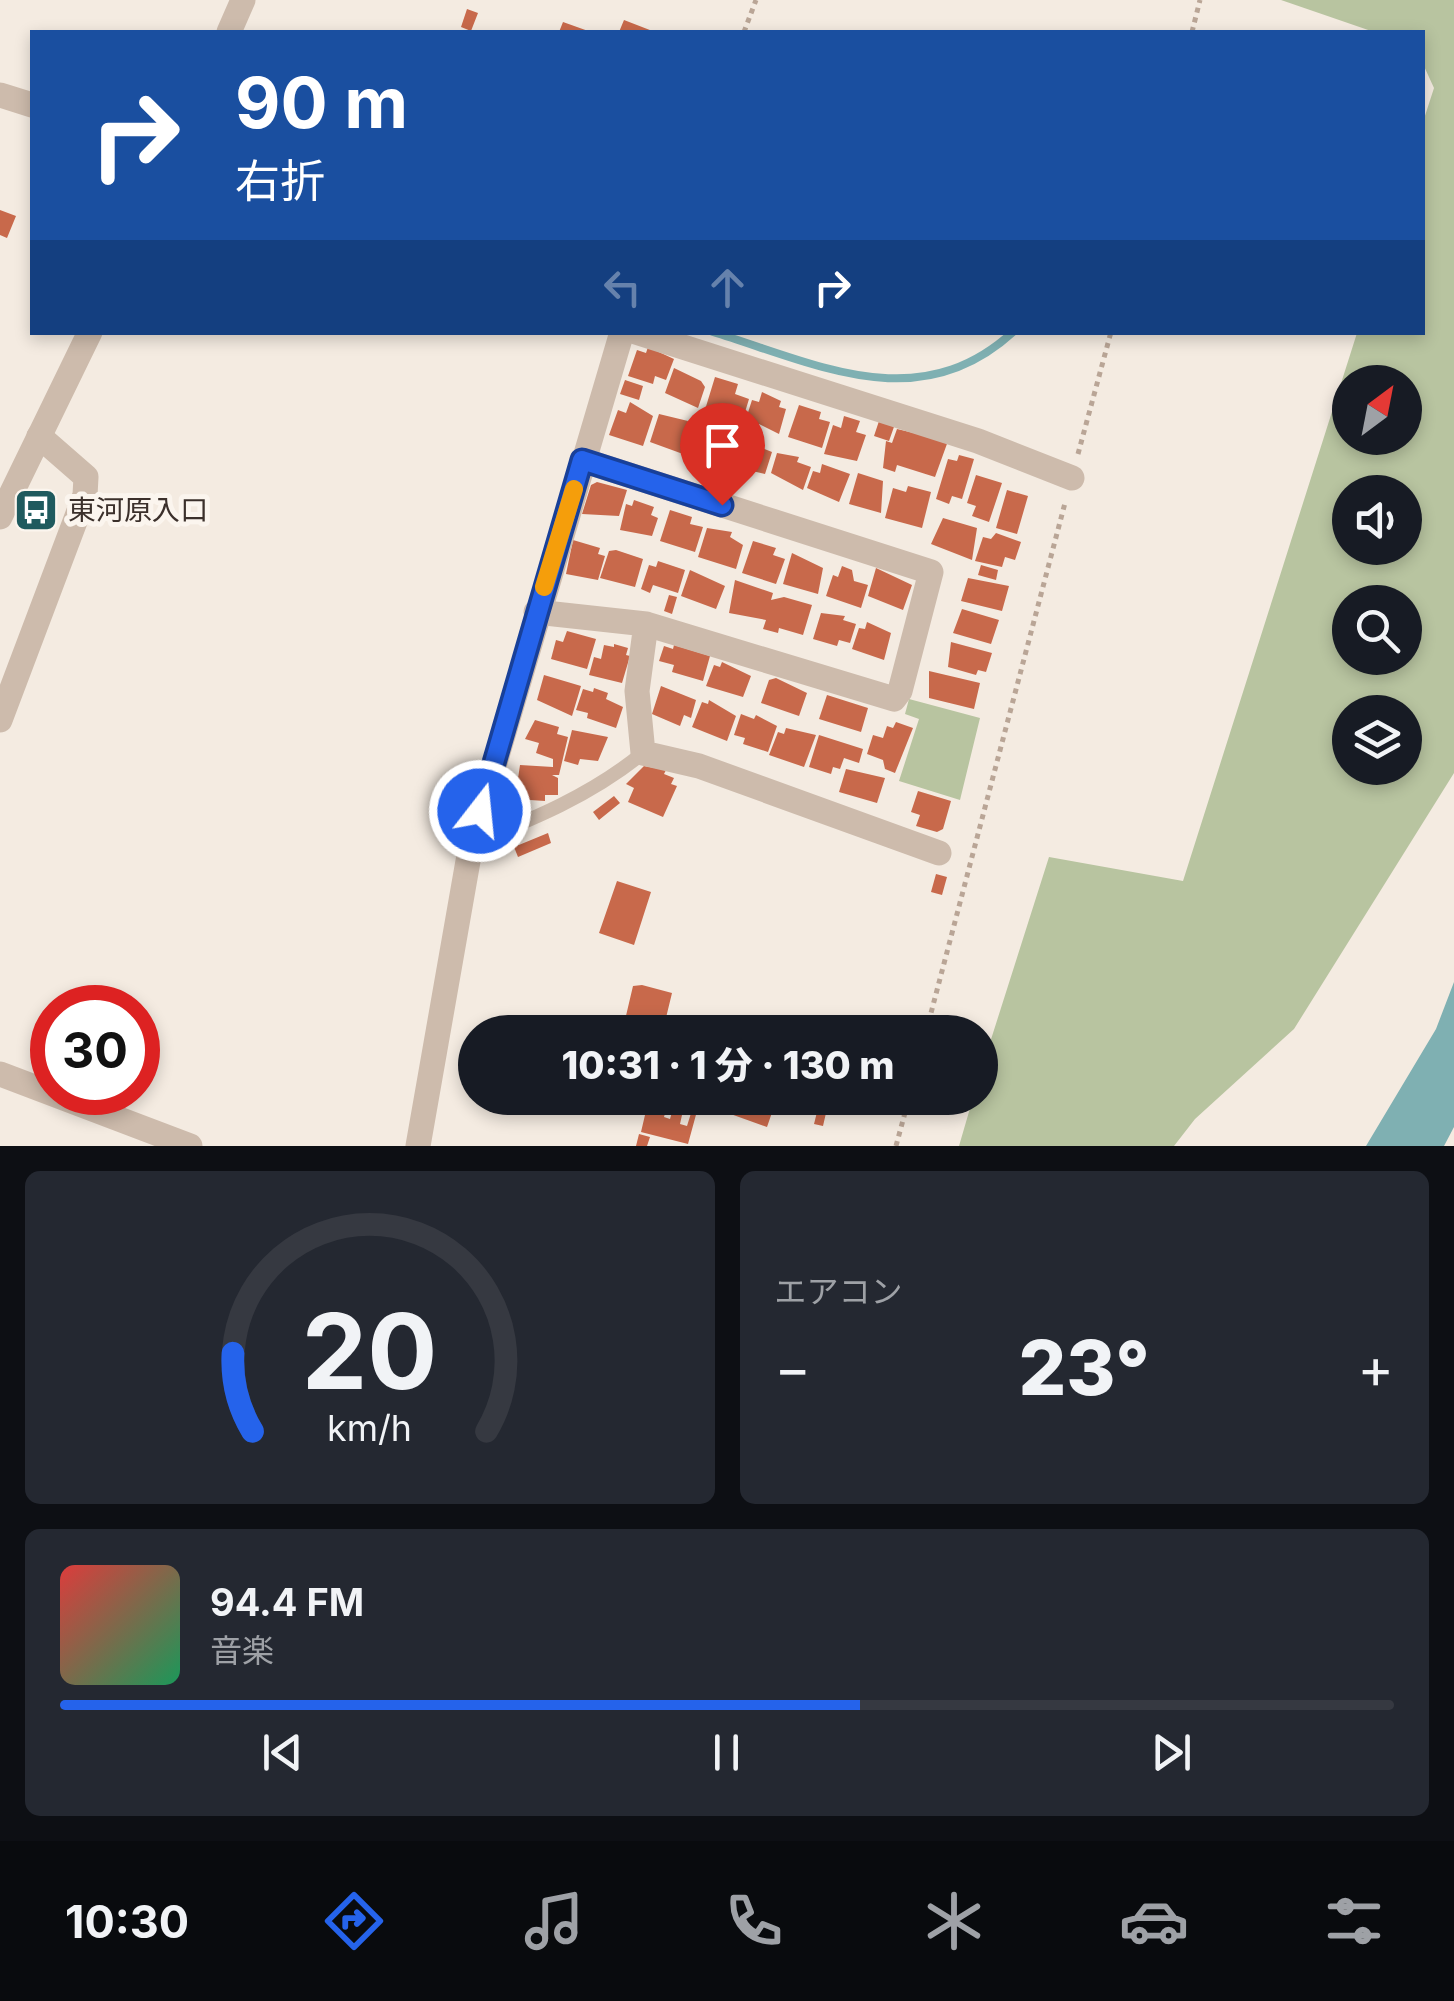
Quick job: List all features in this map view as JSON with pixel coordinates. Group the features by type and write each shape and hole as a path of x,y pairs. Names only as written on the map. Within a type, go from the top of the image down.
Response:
{"street":[{"path":"230,30 243,0"},
{"path":"0,95 30,104"},
{"path":"0,518 89,335"},
{"path":"418,1146 471,844 536,612 621,335"},
{"path":"645,335 978,441 1072,478"},
{"path":"0,720 12,650 85,495 86,476 39,436"},
{"path":"536,612 646,624 894,699 930,572 582,460"},
{"path":"646,624 637,691 643,753 700,766 895,826 939,853"},
{"path":"0,1074 190,1146"}],"lane":[{"path":"471,844 565,806 608,782 643,753"}],"path":[{"path":"745,30 756,0"},
{"path":"1192,30 1200,0"},
{"path":"930,1015 1110,335"},
{"path":"896,1146 904,1115"}],"green space":[{"path":"1281,0 1454,0 1454,773 1294,1029 1195,1119 1174,1146 959,1146 968,1115 998,1115 998,1017 1049,857 1183,881 1332,412 1332,455 1422,455 1422,365 1347,365 1356,335 1425,335 1425,116 1434,88 1425,68 1425,30 1368,30"},
{"path":"909,699 980,718 960,800 899,781 919,719 905,714"}],"water":[{"path":"1454,982 1454,1127 1444,1146 1366,1146 1436,1029"}],"building":[{"path":"467,9 478,13 471,30 461,27"},
{"path":"624,20 650,30 620,30"},
{"path":"563,22 585,30 560,30"},
{"path":"0,210 16,216 7,238 0,235"},
{"path":"648,347 674,359 666,380 655,376 653,384 628,376 637,350 646,353"},
{"path":"674,368 701,381 705,387 698,408 665,393"},
{"path":"715,377 738,384 735,394 749,399 742,422 704,413"},
{"path":"625,380 643,386 639,400 620,394"},
{"path":"762,392 781,401 779,407 786,409 779,434 759,424 757,429 744,425 752,400 759,402"},
{"path":"630,402 653,416 643,446 609,435 618,410 626,413"},
{"path":"799,405 821,412 819,419 830,422 822,448 788,437"},
{"path":"659,414 688,421 686,427 694,429 683,454 650,442"},
{"path":"844,416 860,421 856,432 866,435 857,461 824,454 833,425 841,428"},
{"path":"880,418 895,424 889,441 874,436"},
{"path":"699,426 733,438 725,465 702,456 704,448 694,445"},
{"path":"897,429 948,441 935,477 897,465 895,472 883,468 886,441 892,443"},
{"path":"740,439 772,452 765,474 731,466"},
{"path":"777,453 799,457 797,462 811,467 803,490 771,473"},
{"path":"959,455 974,459 962,499 952,496 949,504 936,499 948,459 957,461"},
{"path":"822,464 850,474 839,502 807,488 813,471 820,473"},
{"path":"858,473 883,481 881,513 849,504"},
{"path":"976,475 1002,483 989,522 972,516 976,506 967,503"},
{"path":"597,482 627,490 619,516 582,514 591,485"},
{"path":"908,486 931,492 922,528 885,518 893,488 906,492"},
{"path":"1007,490 1028,496 1017,534 996,528"},
{"path":"634,500 654,507 651,515 658,518 652,536 620,530 626,504 632,506"},
{"path":"670,510 692,517 690,524 703,527 695,552 660,541"},
{"path":"943,518 977,528 972,560 931,544"},
{"path":"707,528 732,532 730,537 743,545 736,569 698,557"},
{"path":"996,533 1021,542 1015,560 1005,557 1002,567 975,561 983,537 991,539"},
{"path":"573,540 600,548 598,554 605,556 598,580 566,574"},
{"path":"753,541 776,548 773,555 785,559 776,584 742,573"},
{"path":"609,551 643,559 635,587 600,578"},
{"path":"792,553 823,568 818,594 783,584"},
{"path":"658,561 685,570 678,593 653,585 650,593 641,589 649,565 656,567"},
{"path":"981,565 998,570 996,580 978,575"},
{"path":"842,566 852,570 854,581 868,585 861,608 826,596 833,575 838,577"},
{"path":"876,568 912,585 903,610 868,596"},
{"path":"690,570 725,586 716,609 681,596"},
{"path":"968,578 1009,586 1002,611 961,601"},
{"path":"735,580 773,593 771,600 784,597 812,605 803,635 779,628 778,633 763,629 766,620 729,613"},
{"path":"669,595 677,597 672,614 664,611"},
{"path":"962,609 999,620 991,644 953,633"},
{"path":"821,613 845,616 843,620 856,624 850,643 839,640 837,646 813,639"},
{"path":"867,622 891,633 884,660 852,649 859,628 865,629"},
{"path":"567,631 596,639 587,669 551,659 556,640 563,642"},
{"path":"951,642 992,653 986,672 978,670 976,675 948,667"},
{"path":"604,645 628,648 626,655 630,656 622,683 589,675 594,657 601,659"},
{"path":"674,645 710,656 703,681 672,672 674,665 659,661 664,646 673,649"},
{"path":"722,662 751,676 743,697 706,686 714,665 720,667"},
{"path":"929,671 980,683 974,709 929,698"},
{"path":"544,675 581,686 572,716 537,700"},
{"path":"776,678 807,693 799,716 761,703 769,680"},
{"path":"661,686 696,700 691,718 684,715 680,726 652,714"},
{"path":"594,688 608,693 606,699 623,707 616,728 576,710 583,689 593,692"},
{"path":"827,695 868,708 861,732 819,719"},
{"path":"709,700 736,716 727,741 692,727 702,702 708,704"},
{"path":"741,714 754,719 756,715 777,726 768,752 743,744 745,738 734,735"},
{"path":"535,720 559,727 557,734 568,737 559,775 552,775 558,778 558,795 545,795 545,801 515,799 520,765 553,767 553,759 536,753 539,743 525,739"},
{"path":"896,722 913,728 895,773 885,769 883,760 867,754 873,735 883,738 887,726 893,728"},
{"path":"786,728 816,735 804,767 769,755 778,732 784,734"},
{"path":"572,730 608,737 598,761 580,759 578,765 564,761"},
{"path":"819,735 863,749 859,763 844,758 840,769 833,767 831,774 809,767"},
{"path":"644,766 666,770 664,774 674,778 671,784 677,786 663,817 628,802 634,788 626,784"},
{"path":"846,769 885,778 877,803 839,792"},
{"path":"918,791 951,801 943,829 937,832 916,826 920,815 911,812"},
{"path":"614,796 620,803 599,820 593,812"},
{"path":"548,833 551,843 518,857 514,847"},
{"path":"936,874 947,877 942,895 931,892"},
{"path":"617,881 651,892 634,945 599,933"},
{"path":"633,986 672,993 667,1015 626,1015"},
{"path":"645,1115 665,1115 670,1119 671,1115 682,1115 680,1124 687,1126 690,1115 696,1115 688,1144 641,1132"},
{"path":"733,1115 771,1115 767,1127"},
{"path":"816,1115 826,1115 823,1126 814,1124"},
{"path":"639,1134 650,1137 647,1146 636,1146"}],"waterway":[{"path":"722,335 829,369 904,378 941,373 977,358 1009,335"}],"slow traffic":[{"path":"544,587 574,489"}],"place":[{"name":"東河原入口","path":"36,510"}],"route":[{"path":"480,811 582,460 722,505"}]}
